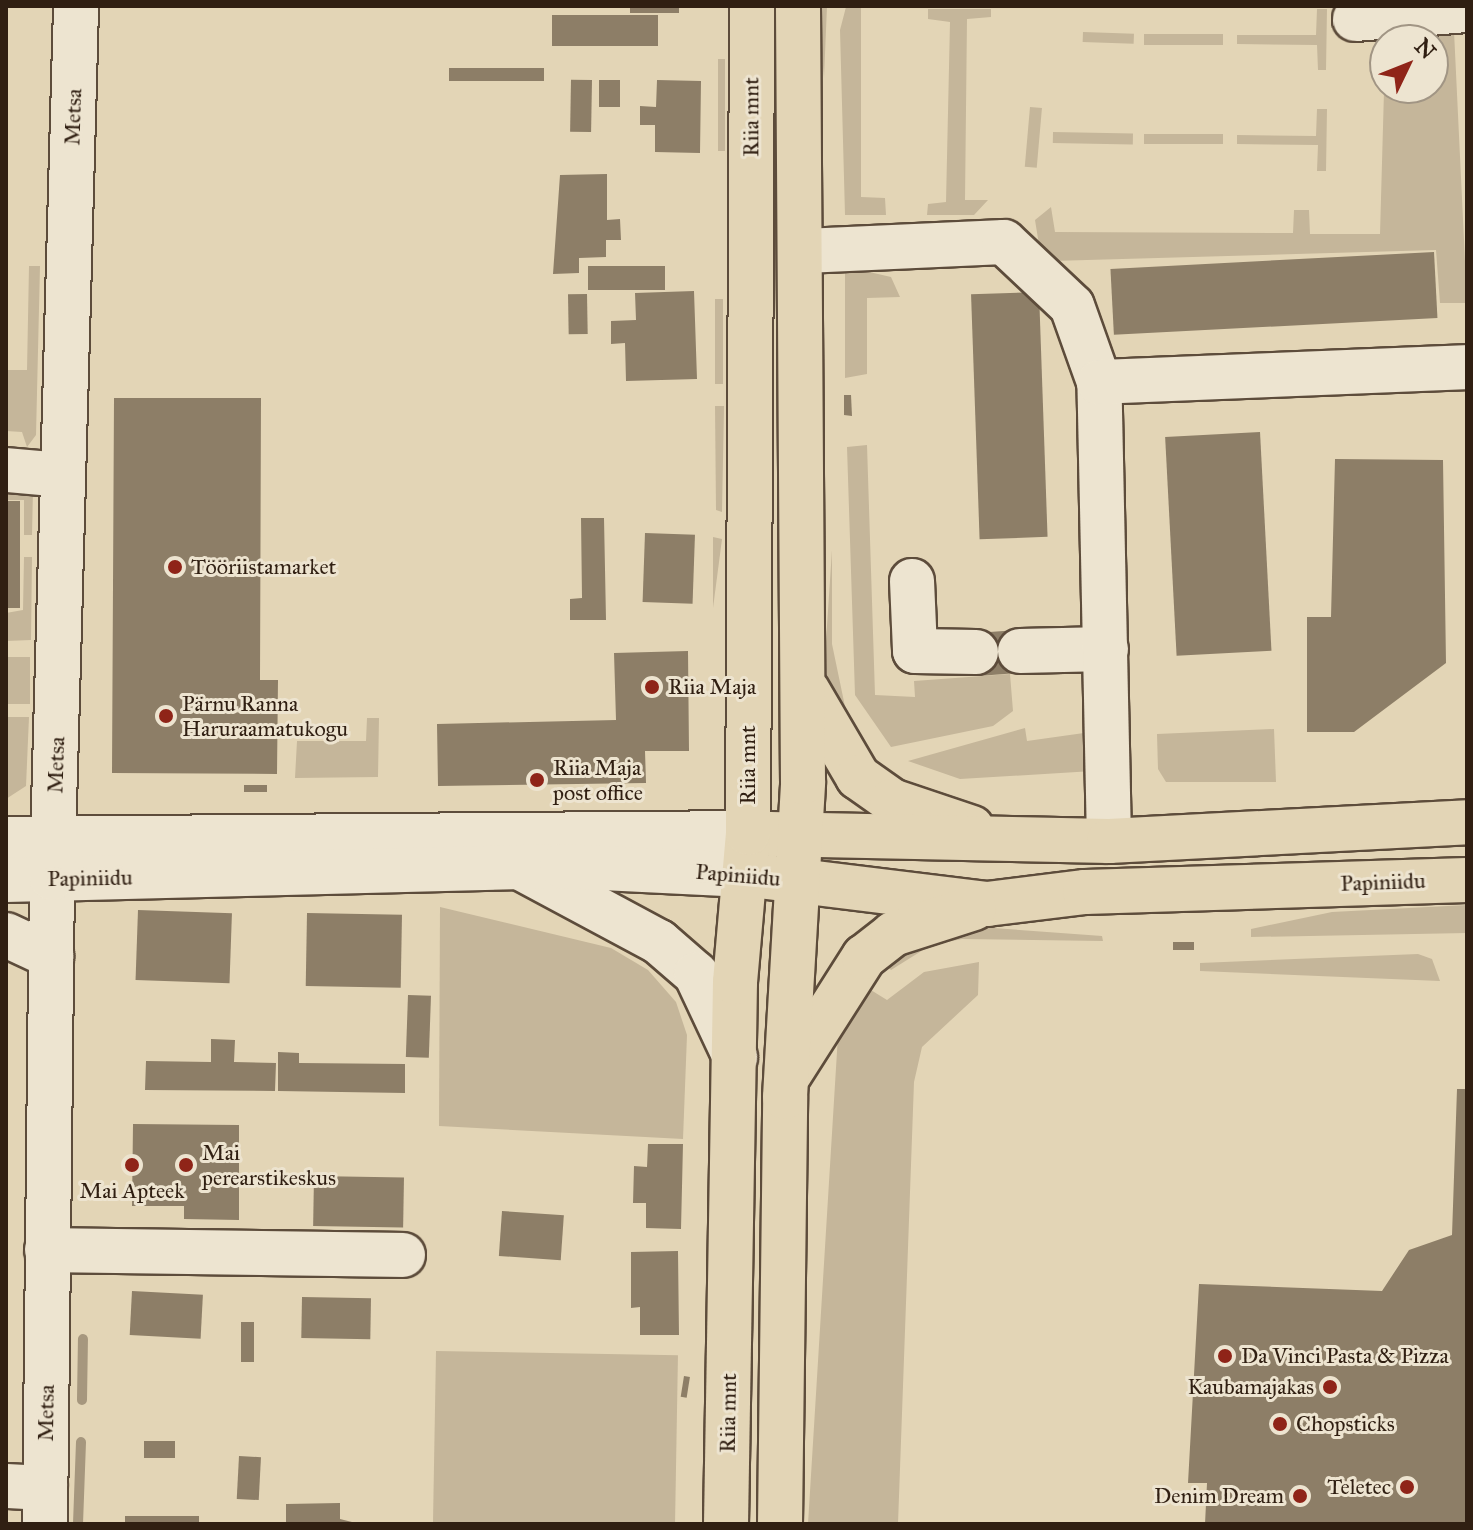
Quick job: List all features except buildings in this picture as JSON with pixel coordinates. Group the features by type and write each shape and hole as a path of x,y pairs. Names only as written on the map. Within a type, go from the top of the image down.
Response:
{"main road":[{"name":"Riia mnt","path":"726,1524 735,1057 746,854 752,6"},
{"path":"780,1524 787,1078 800,835 802,681 804,251 798,6"},
{"path":"802,681 858,777 892,801 1015,842"},
{"name":"Papiniidu","path":"746,854 800,835 1015,842 1109,841 1467,822"},
{"name":"Papiniidu","path":"746,854 798,880 987,904 1085,892 1467,880"},
{"path":"787,1078 864,957 893,934 987,904"}],"street":[{"name":"Metsa","path":"32,1499 47,1250 53,857 76,6"},
{"path":"1355,19 1467,10"},
{"path":"804,251 1004,242 1072,306 1099,382 1109,841"},
{"path":"1099,382 1467,367"},
{"path":"6,470 62,475"},
{"path":"912,581 915,651 976,652"},
{"path":"1020,651 1106,649"},
{"name":"Papiniidu","path":"6,839 53,857 523,869 746,854"},
{"name":"Papiniidu","path":"6,880 53,857 746,854"},
{"path":"523,869 659,942 696,974 735,1057"},
{"path":"6,935 51,956"},
{"path":"47,1250 403,1255"}],"shaded area":[{"path":"820,6 827,6 824,78 822,52"},
{"path":"861,6 861,197 885,198 886,215 845,215 840,30 846,7"},
{"path":"928,9 991,9 991,17 967,19 965,200 988,200 974,215 927,215 928,204 946,202 950,22 928,19"},
{"path":"1317,9 1327,9 1326,70 1318,70 1317,45 1237,44 1237,35 1316,35"},
{"path":"1454,31 1467,303 1440,303 1436,250 1052,261 1040,251 1035,220 1051,207 1055,232 1293,233 1294,210 1309,210 1310,234 1380,234 1384,104 1449,104 1449,32"},
{"path":"1083,32 1134,34 1134,44 1083,42"},
{"path":"1144,34 1223,34 1223,45 1144,45"},
{"path":"718,59 725,59 725,151 718,151"},
{"path":"1030,107 1042,108 1037,168 1025,167"},
{"path":"1317,109 1327,109 1326,171 1317,171 1318,145 1237,144 1237,135 1316,136"},
{"path":"1053,132 1133,133 1133,144 1053,143"},
{"path":"1144,134 1223,134 1223,144 1144,144"},
{"path":"29,266 40,266 36,435 27,447 22,432 6,431 6,370 27,370"},
{"path":"865,271 891,277 900,297 867,298 867,374 845,378 845,273"},
{"path":"715,299 723,299 723,384 715,384"},
{"path":"715,406 724,406 722,512 716,510"},
{"path":"867,445 875,695 915,697 914,681 1010,674 1013,711 993,726 891,747 855,695 847,447"},
{"path":"33,489 32,535 24,535 24,500 6,500 6,492"},
{"path":"713,537 722,539 713,608"},
{"path":"832,550 832,644 848,721 835,713 824,671"},
{"path":"24,557 32,557 31,640 6,641 6,613 23,610"},
{"path":"6,657 30,657 30,704 6,704"},
{"path":"6,717 29,717 26,786 6,799"},
{"path":"367,718 379,718 378,777 295,778 297,741 366,741"},
{"path":"1025,728 1027,741 1091,732 1093,771 960,779 908,761"},
{"path":"1274,729 1276,782 1166,782 1158,769 1157,734"},
{"path":"1467,905 1467,933 1251,937 1251,929 1332,912"},
{"path":"440,907 611,948 648,970 676,1002 687,1035 683,1139 439,1126"},
{"path":"979,927 1102,936 1103,941 962,939 931,945 891,970 882,961"},
{"path":"1418,954 1432,959 1440,981 1200,971 1200,963"},
{"path":"979,962 978,995 922,1047 914,1082 898,1524 808,1524 839,1019 866,987 887,1000 924,972"},
{"path":"436,1351 678,1355 675,1524 433,1524"}],"waterway":[{"path":"82,1400 83,1339"},
{"path":"78,1524 81,1442"}],"place":[{"name":"Tööriistamarket","path":"175,567"},
{"name":"Riia Maja","path":"652,687"},
{"name":"Pärnu Ranna Haruraamatukogu","path":"166,716"},
{"name":"Riia Maja post office","path":"537,780"},
{"name":"Mai Apteek","path":"132,1165"},
{"name":"Mai perearstikeskus","path":"186,1165"},
{"name":"Da Vinci Pasta & Pizza","path":"1225,1356"},
{"name":"Kaubamajakas","path":"1330,1387"},
{"name":"Chopsticks","path":"1280,1424"},
{"name":"Teletec","path":"1407,1487"},
{"name":"Denim Dream","path":"1300,1496"}]}
